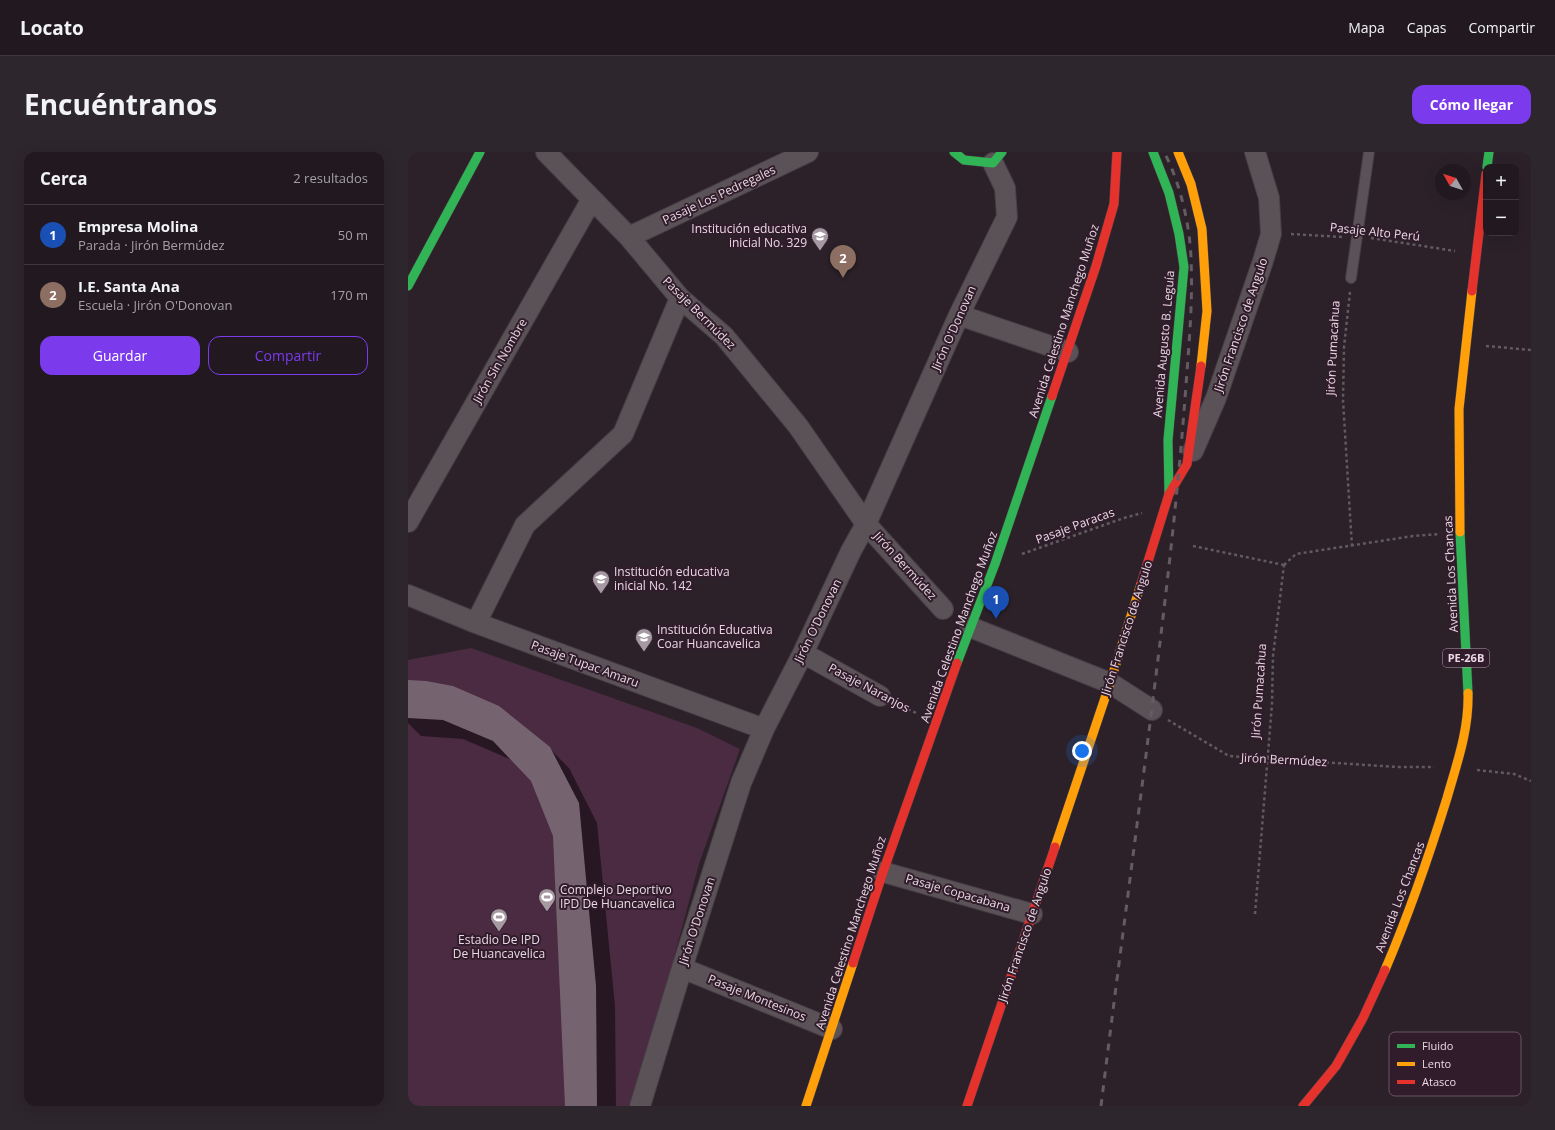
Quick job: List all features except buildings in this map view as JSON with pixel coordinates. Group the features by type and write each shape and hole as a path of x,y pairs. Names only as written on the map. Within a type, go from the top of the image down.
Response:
{"main road":[{"path":"408,286 480,152"},
{"path":"954,152 964,160 998,157"},
{"name":"Avenida Celestino Manchego Muñoz","path":"806,1106 883,872 970,627 995,564 1068,352 1096,266 1114,204 1117,152"},
{"name":"Avenida Augusto B. Leguía","path":"1153,152 1169,193 1179,234 1184,267 1168,440 1169,494"},
{"path":"1178,152 1191,184 1202,229 1207,311 1200,378 1187,464"},
{"path":"1487,164 1488,152"},
{"name":"Avenida Los Chancas","path":"1303,1106 1336,1066 1366,1011 1393,951 1433,844 1464,741 1468,702 1459,500 1459,409 1465,344 1483,198"},
{"name":"Jirón Francisco de Angulo","path":"967,1106 1110,683 1169,494 1187,464"}],"street":[{"name":"Pasaje Bermúdez","path":"546,152 629,237 680,298 724,336 798,426 866,524"},
{"name":"Jirón Francisco de Angulo","path":"1187,464 1216,398 1271,234 1269,198 1254,152"},
{"name":"Pasaje Los Pedregales","path":"629,237 797,154"},
{"name":"Jirón O'Donovan","path":"640,1106 741,783 764,729 803,652 851,551 866,524 959,315 1007,217 1005,188 998,157"},
{"name":"Jirón Sin Nombre","path":"408,522 592,199"},
{"path":"476,623 524,525 622,434 680,298"},
{"path":"959,315 1068,352"},
{"name":"Jirón Bermúdez","path":"866,524 943,608"},
{"name":"Pasaje Tupac Amaru","path":"408,595 476,623 764,729"},
{"path":"970,627 1110,683 1152,710"},
{"name":"Pasaje Naranjos","path":"803,652 880,696"},
{"name":"Pasaje Copacabana","path":"883,872 1032,914"},
{"name":"Pasaje Montesinos","path":"682,968 832,1029"}],"lane":[{"path":"1351,278 1369,152"}],"path":[{"name":"Pasaje Alto Perú","path":"1271,234 1381,239 1476,255"},
{"name":"Jirón Pumacahua","path":"1351,278 1344,347 1343,400 1352,546"},
{"path":"1465,344 1531,350"},
{"name":"Pasaje Paracas","path":"995,564 1124,518 1146,512 1164,512"},
{"path":"1193,546 1284,565 1296,554 1413,536 1461,533"},
{"name":"Jirón Pumacahua","path":"1255,914 1272,704 1273,656 1284,565"},
{"name":"Pasaje Naranjos","path":"880,696 936,722"},
{"name":"Jirón Bermúdez","path":"1152,710 1228,756 1397,767 1457,767 1514,774 1531,780"}],"shaded area":[{"name":"Estadio De IPD De Huancavelica","path":"471,648 697,728 740,749 699,864 673,961 630,1106 408,1106 408,660"}],"railway":[{"path":"1101,1106 1175,514 1189,338 1191,306 1189,232 1175,177 1164,152"}],"traffic: fast":[{"path":"408,286 480,152"},
{"path":"954,152 964,160 993,163 1002,152"},
{"path":"1153,152 1169,193 1179,234 1184,267 1168,440 1169,494"},
{"path":"1487,164 1489,152"},
{"path":"957,663 995,564 1052,396"},
{"path":"1460,532 1468,693"}],"traffic: slow":[{"path":"1178,152 1191,184 1202,229 1207,311 1201,366"},
{"path":"1460,532 1459,409 1472,291"},
{"path":"1055,847 1110,683 1141,584"},
{"path":"1385,970 1418,885 1447,798 1467,720 1468,693"},
{"path":"806,1106 853,963"}],"traffic: jam":[{"path":"1052,396 1096,266 1114,204 1117,152"},
{"path":"1472,291 1483,199"},
{"path":"1141,584 1169,494 1187,464 1201,366"},
{"path":"853,963 883,872 957,663"},
{"path":"967,1106 1055,847"},
{"path":"1303,1106 1336,1066 1363,1018 1385,970"}],"place":[{"name":"Institución educativa inicial No. 329","path":"820,251"},
{"name":"I.E. Santa Ana","path":"843,278"},
{"name":"Institución educativa inicial No. 142","path":"601,594"},
{"name":"Empresa Molina","path":"996,619"},
{"name":"Institución Educativa Coar Huancavelica","path":"644,652"},
{"name":"Complejo Deportivo IPD De Huancavelica","path":"547,912"},
{"name":"Estadio De IPD De Huancavelica","path":"499,932"}]}
